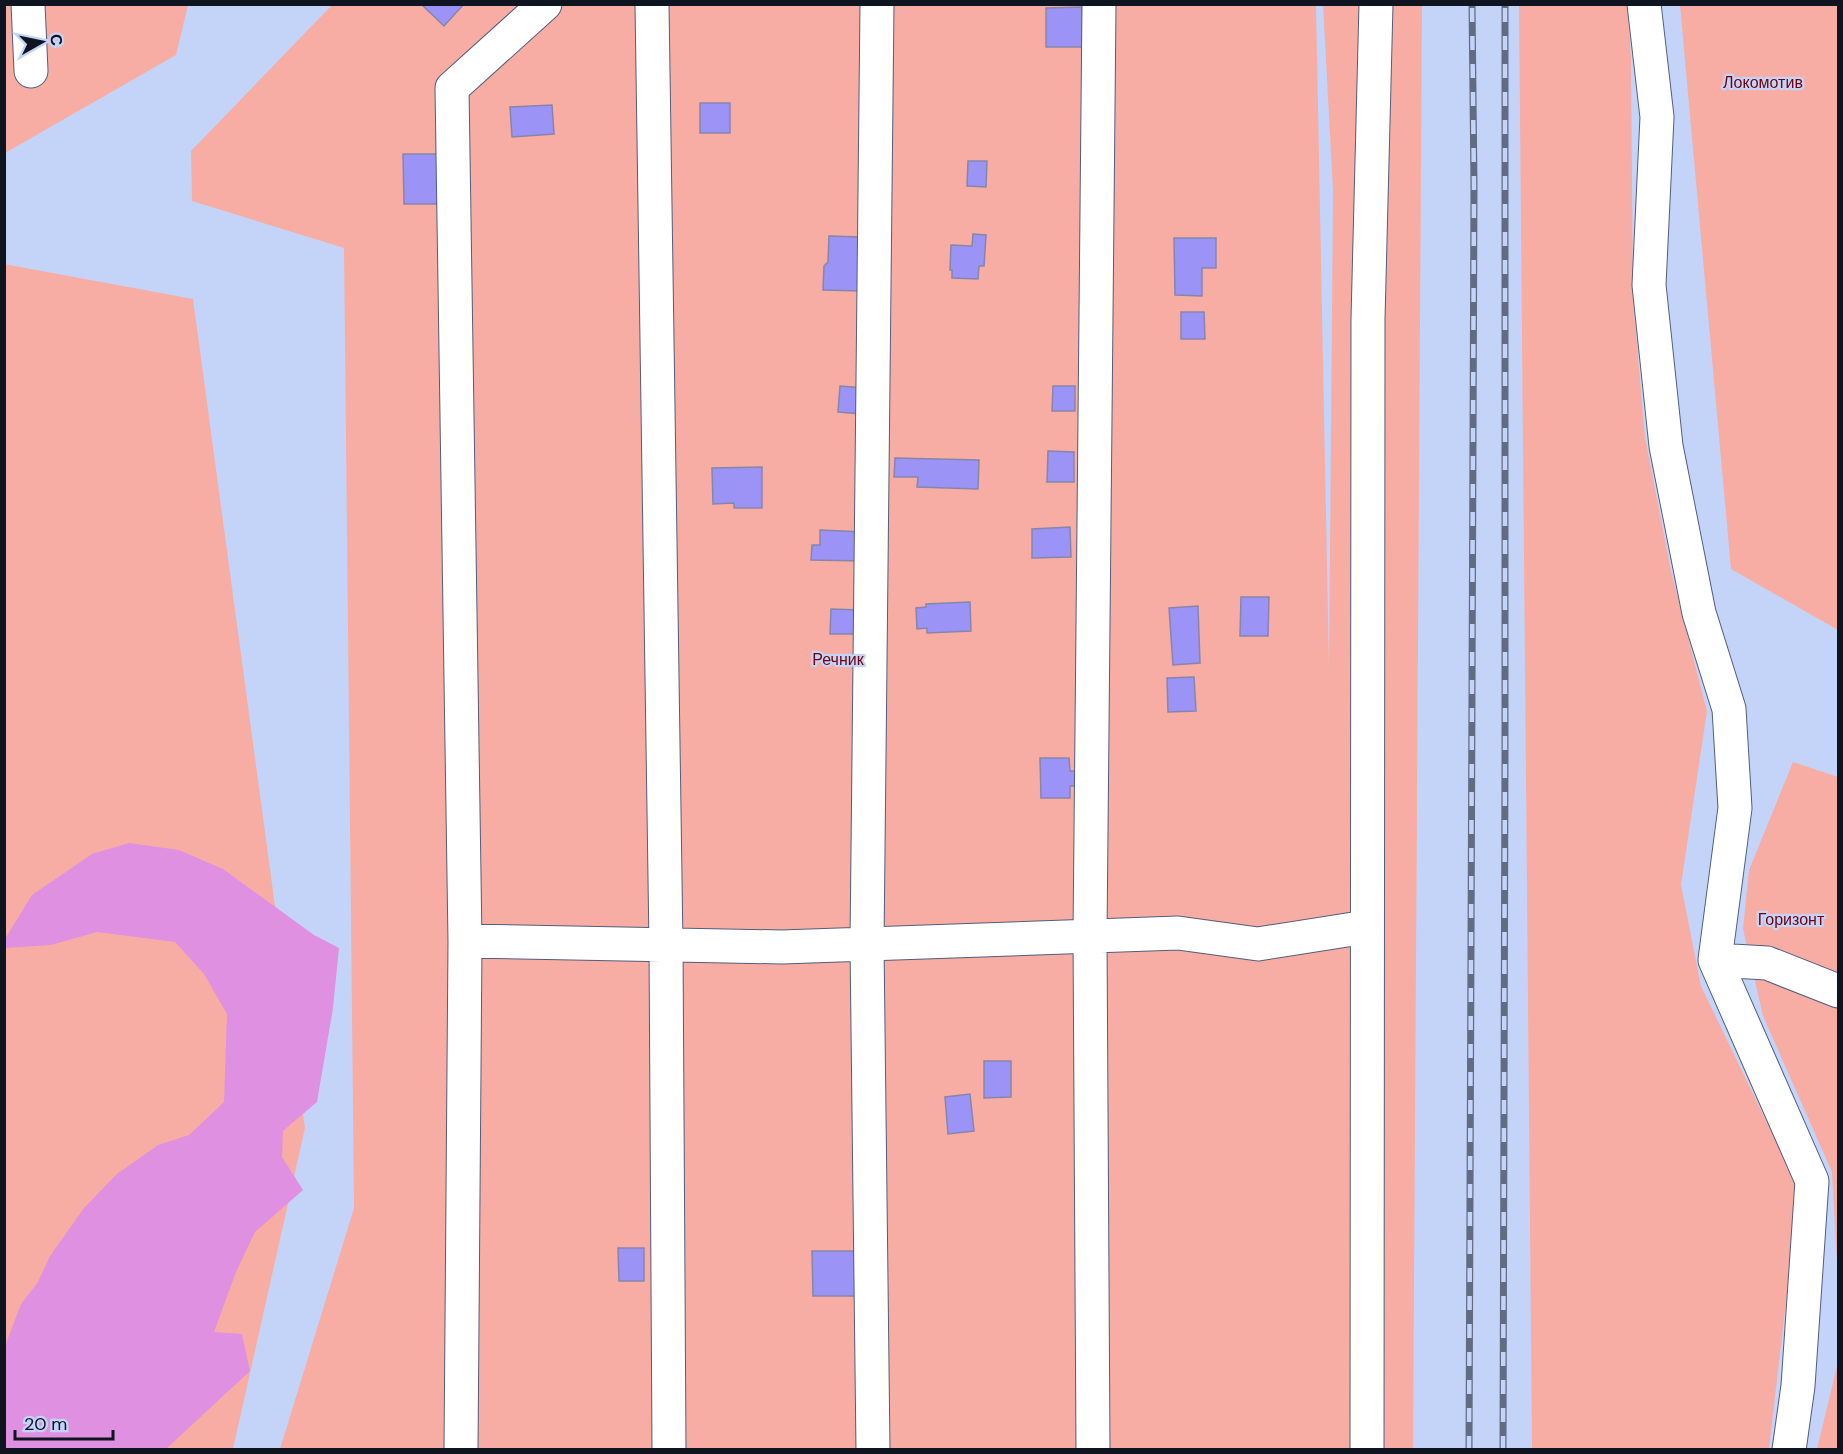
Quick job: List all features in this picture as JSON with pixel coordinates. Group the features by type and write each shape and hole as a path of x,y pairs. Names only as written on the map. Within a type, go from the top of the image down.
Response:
{"lane":[{"path":"28,4 31,71"},
{"path":"461,1449 465,941 452,88 544,4"},
{"path":"652,4 666,945 669,1449"},
{"path":"873,1449 867,944 877,4"},
{"path":"1093,1449 1090,936 1099,4"},
{"path":"1367,1449 1368,319 1376,4"},
{"path":"1644,4 1657,117 1649,285 1666,446 1699,613 1729,709 1735,808 1715,960 1812,1181 1798,1386 1789,1449"},
{"path":"465,941 782,947 1178,933 1258,944 1366,927"},
{"path":"1715,960 1767,963 1839,991"}],"green space":[{"path":"5,5 188,5 176,55 5,153"},
{"name":"Речник","path":"332,5 1316,5 1329,667 1333,191 1323,5 1422,5 1413,1449 280,1449 354,1208 344,248 192,201 191,151"},
{"path":"1519,5 1628,5 1631,59 1633,299 1645,437 1671,571 1707,711 1681,885 1701,986 1799,1189 1769,1449 1532,1449"},
{"name":"Локомотив","path":"1680,5 1838,5 1838,630 1731,569"},
{"path":"4,264 193,299 305,1128 233,1449 5,1449"},
{"name":"Горизонт","path":"1793,762 1838,777 1838,1280 1832,1172 1763,1016 1743,929 1749,870"},
{"path":"1838,1362 1838,1449 1817,1449"}],"shaded area":[{"path":"129,843 179,850 223,869 314,935 339,948 333,1008 317,1102 283,1131 282,1157 303,1190 255,1232 236,1272 214,1332 242,1334 250,1371 166,1449 5,1449 5,1346 21,1304 38,1282 50,1256 84,1208 117,1174 158,1145 189,1135 224,1102 227,1014 204,974 175,942 97,932 51,945 5,948 5,939 32,895 92,854"}],"building":[{"path":"421,4 464,4 444,26"},
{"path":"1082,7 1083,47 1046,47 1046,8"},
{"path":"700,103 730,103 730,133 700,133"},
{"path":"552,105 554,134 512,137 510,107"},
{"path":"403,154 441,154 442,204 404,204"},
{"path":"968,161 987,161 986,187 967,186"},
{"path":"973,234 986,235 984,266 979,266 978,279 952,278 951,245 972,246"},
{"path":"829,236 861,237 862,291 823,290 824,266 828,262"},
{"path":"1174,238 1216,238 1216,268 1202,268 1202,296 1175,295"},
{"path":"1181,312 1204,312 1205,339 1181,339"},
{"path":"840,386 865,388 862,414 838,412"},
{"path":"1053,386 1075,386 1075,411 1052,411"},
{"path":"1048,451 1074,452 1074,482 1047,482"},
{"path":"895,458 979,460 978,489 917,487 918,477 894,477"},
{"path":"762,467 762,508 734,508 734,503 713,504 712,468"},
{"path":"1070,527 1071,557 1032,558 1032,529"},
{"path":"820,530 865,532 864,561 811,560 812,545 820,545"},
{"path":"1241,597 1269,597 1268,636 1240,636"},
{"path":"970,602 971,631 927,633 927,628 917,629 916,608 926,607 926,604"},
{"path":"1198,606 1200,663 1173,665 1169,608"},
{"path":"831,609 860,610 860,634 830,634"},
{"path":"1194,677 1196,711 1168,712 1167,678"},
{"path":"1040,758 1069,758 1070,771 1080,771 1080,786 1070,786 1070,798 1041,798"},
{"path":"984,1061 1011,1061 1011,1097 984,1098"},
{"path":"970,1094 974,1131 948,1134 945,1097"},
{"path":"618,1248 644,1248 644,1281 619,1281"},
{"path":"812,1251 857,1251 858,1296 813,1296"}],"railway":[{"path":"1469,1450 1474,186 1472,4"},
{"path":"1503,1450 1505,4"}]}
